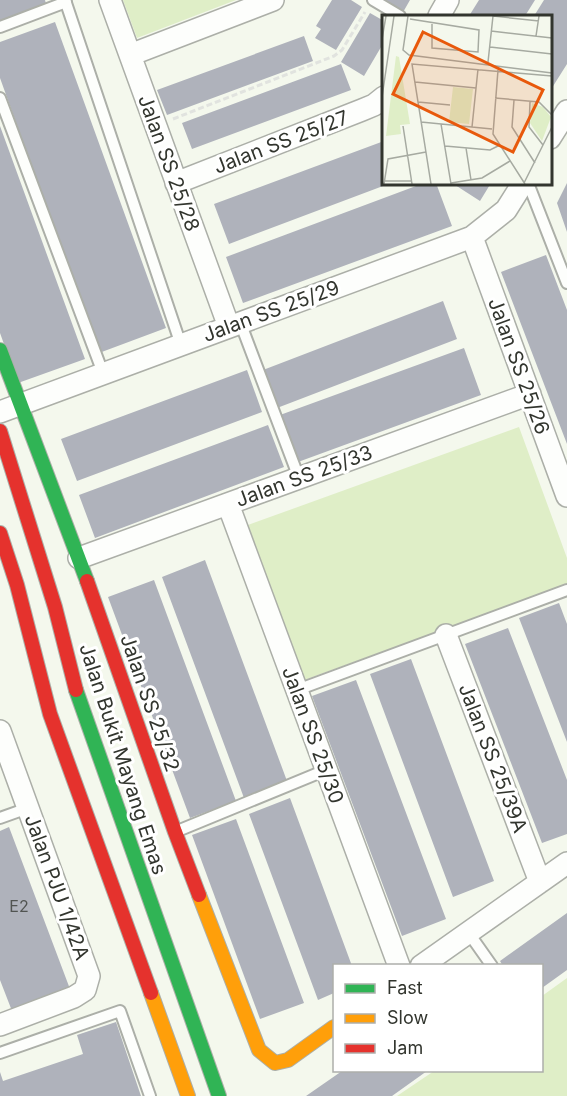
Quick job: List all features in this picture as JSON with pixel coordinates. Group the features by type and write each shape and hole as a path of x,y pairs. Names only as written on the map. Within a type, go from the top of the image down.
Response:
{"main road":[{"name":"Jalan SS 25/32","path":"0,350 79,558 175,832 259,1050 275,1063 288,1059 333,1028"},
{"name":"Jalan Bukit Mayang Emas","path":"0,431 55,608 78,698 219,1096"},
{"path":"0,533 17,585 50,714 189,1096"}],"street":[{"name":"Jalan SS 25/28","path":"110,0 176,183 235,325"},
{"path":"130,55 273,0"},
{"path":"440,15 448,0"},
{"name":"Jalan SS 25/27","path":"176,183 362,110 382,99"},
{"name":"Jalan SS 25/29","path":"0,412 472,237 506,210 522,184"},
{"name":"Jalan SS 25/26","path":"472,237 567,496"},
{"name":"Jalan SS 25/33","path":"79,558 530,394"},
{"name":"Jalan SS 25/30","path":"228,504 398,964"},
{"name":"Jalan SS 25/39A","path":"446,635 540,882"},
{"name":"Jalan PJU 1/42A","path":"0,731 89,976 85,990 74,997 0,1025"},
{"path":"424,964 567,863"}],"lane":[{"path":"373,0 398,15"},
{"path":"0,27 66,1 181,345"},
{"path":"0,98 103,374"},
{"path":"528,184 567,283"},
{"path":"235,325 299,478"},
{"path":"297,690 567,590"},
{"path":"175,832 326,770"},
{"path":"0,818 28,808"},
{"path":"468,932 491,964"},
{"path":"0,1053 120,1011 150,1096"}],"path":[{"path":"156,126 334,56 342,50 366,10"}],"green space":[{"path":"123,0 236,0 137,38"},
{"path":"519,427 567,558 567,585 304,680 248,525"},
{"path":"567,978 567,1096 397,1096 433,1072 543,1072 543,995"}],"building":[{"path":"0,0 45,0 47,7 0,24"},
{"path":"332,0 351,0 362,7 336,50 315,38 321,29 316,26"},
{"path":"379,0 410,0 402,14"},
{"path":"479,0 535,0 526,15 470,15"},
{"path":"544,0 567,0 567,64 552,88 552,15 535,15"},
{"path":"370,13 382,20 382,45 364,76 341,62"},
{"path":"55,22 166,328 99,353 0,78 0,42"},
{"path":"304,36 313,61 167,115 157,90"},
{"path":"341,64 351,90 192,149 182,123"},
{"path":"0,126 85,359 18,383 0,333"},
{"path":"382,142 382,184 388,184 229,244 214,204"},
{"path":"567,183 567,232 557,203"},
{"path":"421,184 436,184 452,226 243,303 226,257"},
{"path":"454,184 490,184 480,201"},
{"path":"546,255 567,310 567,444 501,272"},
{"path":"443,301 457,339 277,408 263,370"},
{"path":"464,348 481,395 298,462 280,415"},
{"path":"247,370 262,412 77,481 61,439"},
{"path":"268,425 284,467 95,538 79,495"},
{"path":"205,560 287,781 244,798 162,577"},
{"path":"154,580 236,801 190,818 108,597"},
{"path":"559,603 567,624 567,742 519,618"},
{"path":"508,628 567,780 567,834 542,843 465,644"},
{"path":"411,659 494,881 453,897 370,674"},
{"path":"356,680 446,919 402,936 312,696"},
{"path":"290,798 351,964 333,964 333,993 318,1000 249,814"},
{"path":"236,819 304,1003 260,1019 192,835"},
{"path":"9,827 70,989 12,1011 0,980 0,831"},
{"path":"567,913 567,970 543,987 543,964 502,964 500,961"},
{"path":"116,1022 141,1096 0,1096 0,1072 3,1081 83,1054 77,1035"},
{"path":"341,1072 426,1072 392,1096 306,1096"}],"traffic: fast":[{"path":"0,350 87,581"},
{"path":"76,690 219,1096"}],"traffic: slow":[{"path":"199,895 259,1050 275,1063 288,1060 333,1028"},
{"path":"151,993 188,1096"}],"traffic: jam":[{"path":"0,431 55,607 76,690"},
{"path":"0,533 17,585 50,714 151,993"},
{"path":"87,581 199,895"}]}
